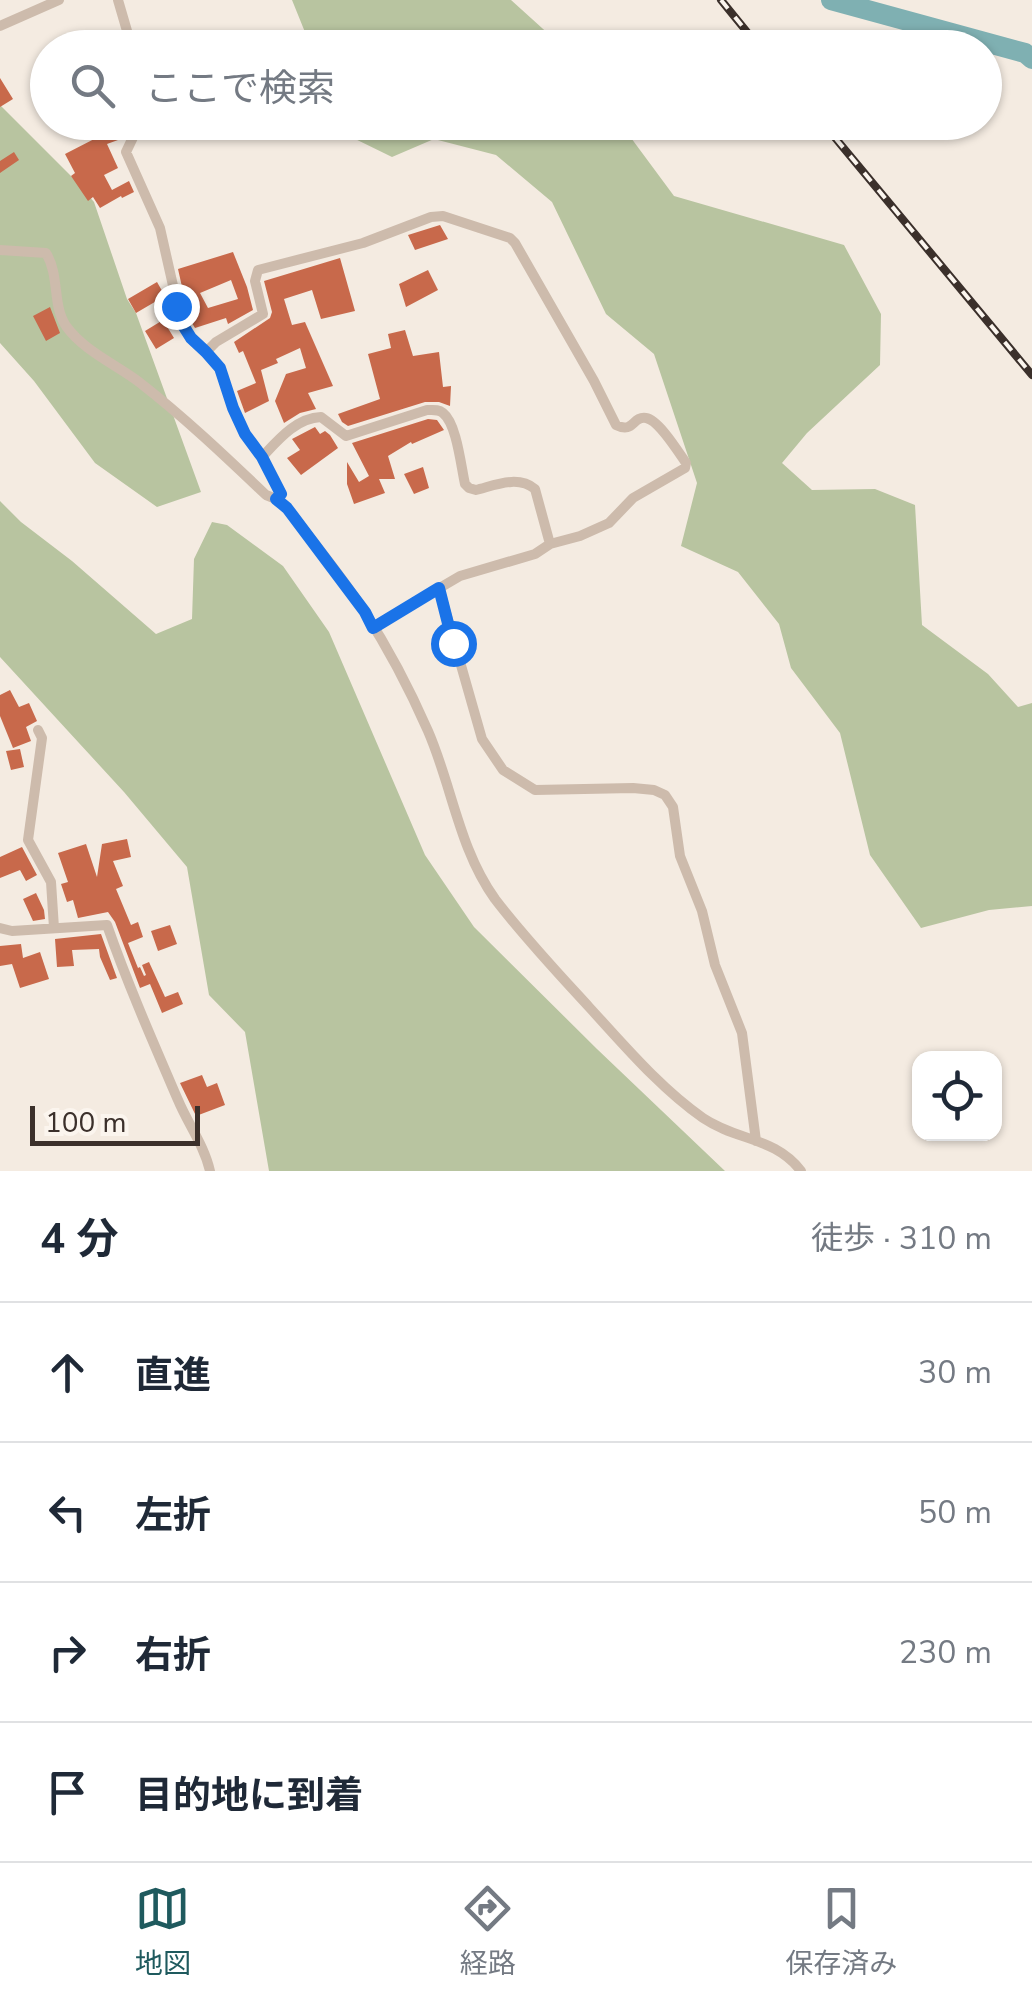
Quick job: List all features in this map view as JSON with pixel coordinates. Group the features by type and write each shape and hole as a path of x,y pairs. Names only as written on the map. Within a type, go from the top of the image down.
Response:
{"street":[{"path":"0,26 59,0"},
{"path":"118,0 127,30"},
{"path":"132,140 126,152 160,228 181,322 220,368 245,434 281,494 276,499"},
{"path":"206,352 263,314 255,275 258,270 364,243 437,216 510,238 616,425 626,429 648,418 665,433 686,463 669,479 632,498 608,524 550,544 535,554 460,576 373,628"},
{"path":"0,250 46,253 52,263 63,322 76,339 137,380 209,440 266,495 287,508 365,612 409,692 429,734 469,854 496,899 610,1032 704,1118 777,1148 801,1171"},
{"path":"262,457 284,434 311,417 321,416 346,436 427,410 440,410 455,435 465,484 476,490 518,480 529,484 535,489 550,544"},
{"path":"439,588 482,738 503,770 534,790 654,790 673,807 680,856 702,912 715,965 742,1033 756,1141"},
{"path":"38,730 42,738 28,840 51,882 54,928"},
{"path":"0,928 12,931 107,925 129,988 210,1171"}],"green space":[{"path":"292,0 511,0 544,30 304,30"},
{"path":"0,105 94,202 201,492 157,507 95,463 34,381 0,343"},
{"path":"357,140 432,140 392,157"},
{"path":"438,140 633,140 674,196 844,245 881,314 880,365 807,433 782,463 812,490 875,489 915,505 922,625 988,674 1018,707 1032,703 1032,906 989,910 921,928 870,855 840,733 791,668 779,624 738,572 681,546 697,483 654,354 606,314 552,202 496,155"},
{"path":"0,501 156,634 192,619 194,559 212,522 227,525 283,566 329,632 425,855 474,927 725,1171 269,1171 245,1032 209,995 187,867 0,657"}],"building":[{"path":"0,78 13,99 0,107"},
{"path":"92,140 118,140 107,144 118,168 104,175 112,190 129,181 134,192 100,208 93,197 88,201 71,176 75,173 65,154"},
{"path":"14,152 19,160 0,173 0,161"},
{"path":"440,225 448,239 415,250 408,235"},
{"path":"233,252 253,310 228,324 226,318 195,328 178,269","holes":["231,280 238,299 208,308 200,293"]},
{"path":"340,258 355,311 321,319 312,290 284,299 292,325 305,322 333,386 308,393 316,409 284,423 275,401 286,374 306,368 300,348 261,370 269,401 245,413 237,391 256,383 243,351 239,353 234,342 270,318 264,281"},
{"path":"428,270 438,290 406,307 399,284"},
{"path":"157,282 165,296 136,313 128,299"},
{"path":"50,307 60,333 46,341 33,316"},
{"path":"163,320 174,338 156,349 145,331"},
{"path":"405,330 413,356 439,352 443,387 451,386 450,406 425,402 348,426 338,414 380,399 368,354 391,348 388,334"},
{"path":"428,419 437,420 444,430 411,442 388,456 395,479 379,479 385,493 354,504 347,484 347,462 359,482 369,476 352,443"},
{"path":"315,427 320,434 325,431 330,435 338,448 301,475 287,458 300,450 292,439"},
{"path":"423,467 429,488 414,494 404,474"},
{"path":"10,690 19,707 29,703 37,721 26,727 31,741 13,748 0,716 0,695"},
{"path":"20,749 24,767 11,770 6,751"},
{"path":"127,839 131,857 113,861 123,886 116,889 131,925 138,922 143,937 128,943 144,976 142,965 149,962 165,997 178,992 183,1004 162,1013 150,984 140,988 108,912 78,918 73,900 67,902 61,884 68,882 58,853 86,844 97,877 102,844"},
{"path":"22,847 37,875 26,881 20,870 0,878 0,857"},
{"path":"36,893 45,919 33,921 23,899"},
{"path":"170,925 177,944 158,951 151,931"},
{"path":"101,934 117,978 110,980 99,949 72,950 74,966 57,967 55,939"},
{"path":"21,944 23,958 40,952 49,979 20,988 12,964 0,966 0,946"},
{"path":"202,1075 207,1087 217,1083 225,1105 196,1116 180,1083"}],"waterway":[{"path":"831,0 941,30"},
{"path":"1002,47 1032,59"}],"railway":[{"path":"721,0 745,30"},
{"path":"837,140 1032,375"}],"route":[{"path":"176,306 191,338 220,368 245,434 281,494 276,499 287,508 373,628 439,588 453,643"}]}
